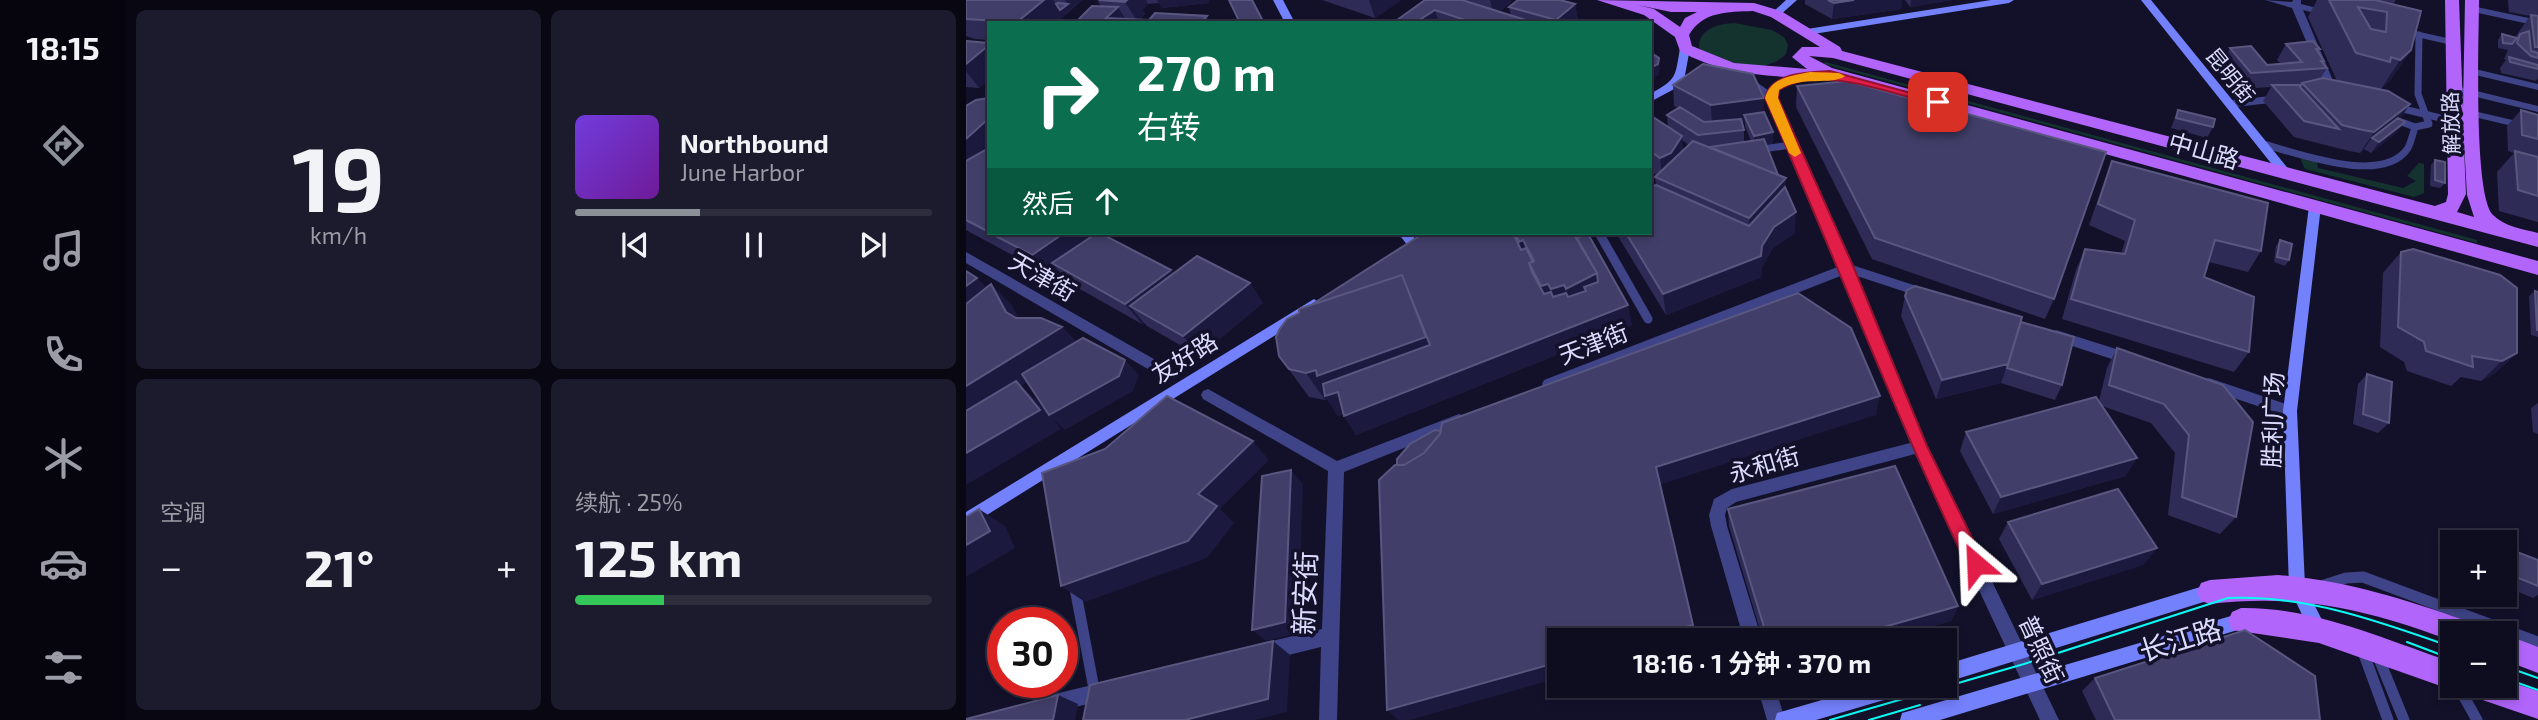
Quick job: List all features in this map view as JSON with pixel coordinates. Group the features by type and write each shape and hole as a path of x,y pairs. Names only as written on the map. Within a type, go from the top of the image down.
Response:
{"main road":[{"path":"1604,0 1652,9 1730,4 1776,14 1835,50 1877,65"},
{"path":"1636,0 1652,9 1697,56 1728,68 1858,79"},
{"name":"解放路","path":"2433,213 2447,212 2455,205 2452,0"},
{"path":"1683,41 1690,21 1730,4"},
{"name":"解放路","path":"2472,4 2471,113 2479,211 2492,225 2505,231"},
{"path":"1858,79 1811,65 1800,57 1807,50 1877,65"},
{"name":"中山路","path":"1877,65 2538,240"},
{"name":"中山路","path":"1858,79 2538,268"},
{"name":"长江路","path":"2210,592 2242,587 2307,587 2382,603 2440,624"},
{"name":"长江路","path":"2241,621 2270,620 2319,631 2440,672"},
{"path":"2517,652 2538,660"},
{"path":"2517,698 2538,705"}],"street":[{"path":"1278,0 1289,21"},
{"path":"1776,14 1792,0"},
{"path":"1807,32 2009,0"},
{"name":"昆明街","path":"2146,0 2286,174"},
{"path":"2270,0 2297,3 2345,18"},
{"path":"2297,3 2333,95"},
{"path":"2472,4 2538,23"},
{"path":"2382,26 2452,42"},
{"path":"1676,83 1681,75 1683,41"},
{"path":"1652,98 1676,83 1728,68 1762,88 1772,98"},
{"path":"2471,71 2538,87"},
{"path":"1772,98 1774,88 1783,82 1810,75 1830,75"},
{"path":"2452,88 2538,109"},
{"name":"普照街","path":"1772,98 1847,268 1919,447 2050,720"},
{"path":"2453,115 2471,113 2538,129"},
{"name":"胜利广场","path":"2315,206 2290,411 2307,587 2319,631"},
{"path":"1406,242 1423,235"},
{"name":"天津街","path":"966,257 1170,375"},
{"path":"1847,268 1935,297"},
{"name":"天津街","path":"1539,388 1847,268"},
{"name":"友好路","path":"966,521 1053,473 1323,298"},
{"path":"2041,331 2147,365"},
{"path":"2200,381 2290,411"},
{"path":"1208,395 1336,468 1474,414"},
{"name":"永和街","path":"1749,628 1719,526 1717,515 1720,504 1732,496 1919,447"},
{"name":"新安街","path":"1328,720 1336,468"},
{"name":"长江路","path":"1957,670 2210,592"},
{"name":"长江路","path":"1909,720 2241,621"},
{"path":"1252,655 1331,636"},
{"path":"1031,708 1121,687"},
{"path":"1770,698 1776,720"},
{"path":"1784,720 1860,698"}],"lane":[{"path":"2385,115 2415,127 2429,124 2418,94 2419,35"},
{"path":"2320,93 2344,93"},
{"path":"2282,96 2264,101 2228,100 2282,96"},
{"path":"2379,103 2427,115 2453,115"},
{"path":"2263,144 2357,167 2380,167 2410,146 2415,127"},
{"path":"1751,151 1791,145"},
{"path":"1600,235 1648,319"},
{"path":"1072,573 1095,694 1090,720"},
{"path":"2307,587 2363,577 2538,642"},
{"path":"2368,648 2388,720"},
{"path":"2368,648 2404,720"},
{"path":"2465,698 2477,720"}],"green space":[{"path":"1734,23 1772,30 1784,37 1788,45 1786,54 1777,61 1755,67 1718,60 1699,48 1705,32 1716,26"},
{"path":"1825,62 2477,240 2477,243 1824,64"},
{"path":"2300,158 2317,162 2318,168 2403,188 2416,181 2407,176 2419,163 2424,164 2424,193 2414,197 2305,169"}],"building":[{"path":"966,0 1044,0 1018,21 966,19"},
{"path":"1229,0 1252,0 1263,21 1239,21"},
{"path":"1425,0 1462,0 1529,21 1468,21 1435,10 1421,19 1426,21 1396,21"},
{"path":"1518,0 1560,0 1575,4 1556,20 1509,7"},
{"path":"1828,0 1854,0 1834,3"},
{"path":"2329,0 2375,0 2421,11 2411,50 2400,60 2391,57 2390,62 2356,53","holes":["2358,7 2387,12 2386,32 2371,29"]},
{"path":"1056,4 1068,4 1060,10"},
{"path":"1092,6 1118,7 1106,18 1149,20 1155,13 1207,16 1203,21 1077,21"},
{"path":"2531,15 2538,16 2538,47 2535,47"},
{"path":"2529,31 2531,51 2538,53 2538,58 2531,56 2517,43 2520,34"},
{"path":"2502,34 2517,38 2512,44 2503,43"},
{"path":"966,41 987,43 987,47 966,64"},
{"path":"2313,41 2320,49 2316,49 2327,68 2251,73 2230,48 2251,46 2267,65 2302,62 2286,44"},
{"path":"1652,53 1659,58 1658,64 1652,67"},
{"path":"2509,57 2538,65 2538,69 2510,62"},
{"path":"1703,64 1753,74 1764,98 1711,105 1673,85"},
{"path":"2323,78 2388,91 2410,104 2374,132 2342,125 2302,83"},
{"path":"1847,81 2106,152 2054,299 1875,238 1797,86"},
{"path":"2272,85 2301,85 2339,129 2304,121"},
{"path":"987,98 987,120 966,139 966,106 976,100"},
{"path":"1680,107 1704,122 1741,119 1744,130 1698,135 1667,115"},
{"path":"2178,110 2215,119 2213,127 2176,118"},
{"path":"2521,110 2538,115 2538,139 2522,135"},
{"path":"1764,112 1773,132 1754,136 1744,115"},
{"path":"1652,116 1682,136 1671,153 1660,158 1652,152"},
{"path":"2398,118 2405,122 2379,142 2372,138"},
{"path":"1764,139 1778,175 1710,147"},
{"path":"1693,141 1786,178 1749,218 1655,177"},
{"path":"987,149 987,231 966,220 966,161"},
{"path":"2515,151 2538,157 2538,196 2518,190"},
{"path":"2435,160 2445,162 2445,183 2435,180"},
{"path":"2112,161 2268,203 2261,251 2215,240 2204,277 2254,297 2249,352 2071,299 2085,249 2125,254 2135,220 2098,204"},
{"path":"1656,185 1749,226 1785,187 1796,212 1774,227 1762,246 1761,256 1663,294 1627,235 1652,235 1652,186"},
{"path":"994,235 1061,235 1032,255"},
{"path":"1094,235 1104,235 1171,270 1125,304 1052,263"},
{"path":"1421,235 1514,235 1521,250 1526,248 1533,262 1529,263 1532,272 1544,294 1551,292 1553,297 1566,293 1568,297 1586,291 1584,287 1598,282 1597,273 1576,238 1589,235 1628,305 1344,416 1338,392 1325,396 1323,384 1430,345 1402,275 1311,305"},
{"path":"1516,235 1575,235 1597,273 1566,289 1564,285 1551,289 1548,284 1541,286 1529,263 1534,261 1523,240 1519,242"},
{"path":"2280,240 2292,244 2289,260 2277,257"},
{"path":"2413,249 2500,275 2517,288 2517,353 2502,361 2472,356 2473,367 2426,351 2424,342 2398,327 2401,252"},
{"path":"1197,256 1250,283 1183,336 1130,306"},
{"path":"966,271 977,278 966,286"},
{"path":"1402,275 1426,337 1317,376 1316,370 1306,373 1289,369 1279,356 1276,337 1287,319 1299,313 1299,309"},
{"path":"991,284 1006,312 1016,318 1041,318 1062,327 966,386 966,304"},
{"path":"1915,286 2022,317 2008,364 1942,380 1905,296 1907,290"},
{"path":"2535,291 2538,292 2538,330 2537,330"},
{"path":"1798,293 1851,328 1880,396 1656,467 1693,625 1682,628 1547,628 1547,665 1387,710 1379,480 1395,465 1404,465 1424,453 1440,434 1442,423"},
{"path":"2021,322 2074,337 2062,385 2007,368"},
{"path":"1083,338 1125,360 1119,376 1049,415 1022,374"},
{"path":"2117,348 2223,385 2253,422 2236,517 2182,497 2189,435 2164,404 2109,385"},
{"path":"2367,374 2392,382 2389,423 2363,414"},
{"path":"1016,381 1040,410 966,453 966,411"},
{"path":"1167,396 1253,441 1198,494 1217,506 1188,541 1061,586 1042,473 1105,449"},
{"path":"2096,397 2137,458 2001,497 1966,432"},
{"path":"1435,430 1441,431 1440,434 1424,453 1404,465 1397,465 1397,459 1410,444"},
{"path":"1895,466 1958,606 1880,628 1764,628 1728,509"},
{"path":"1291,470 1285,622 1252,630 1262,476"},
{"path":"2118,489 2157,548 2042,584 2008,522"},
{"path":"979,509 990,531 966,545 966,517"},
{"path":"2517,552 2538,560 2538,586 2517,577"},
{"path":"2245,630 2315,676 2320,720 2115,720 2095,678"},
{"path":"1273,641 1268,699 1185,720 1083,720 1090,685"},
{"path":"1046,698 1057,698 1053,720 966,719"}],"tram line":[{"path":"1830,720 2024,664 2228,598 2257,598 2314,605 2369,619 2440,643"},
{"path":"2407,642 2440,654"},
{"path":"2517,671 2538,678"},
{"path":"2517,683 2538,690"},
{"path":"1869,720 1920,705"}],"slow traffic":[{"path":"1795,153 1772,98 1774,88 1783,82 1810,75 1839,76"}],"route":[{"path":"1938,102 1858,79 1830,75 1810,75 1783,82 1774,88 1772,98 1847,268 1919,447 1976,564"}]}
